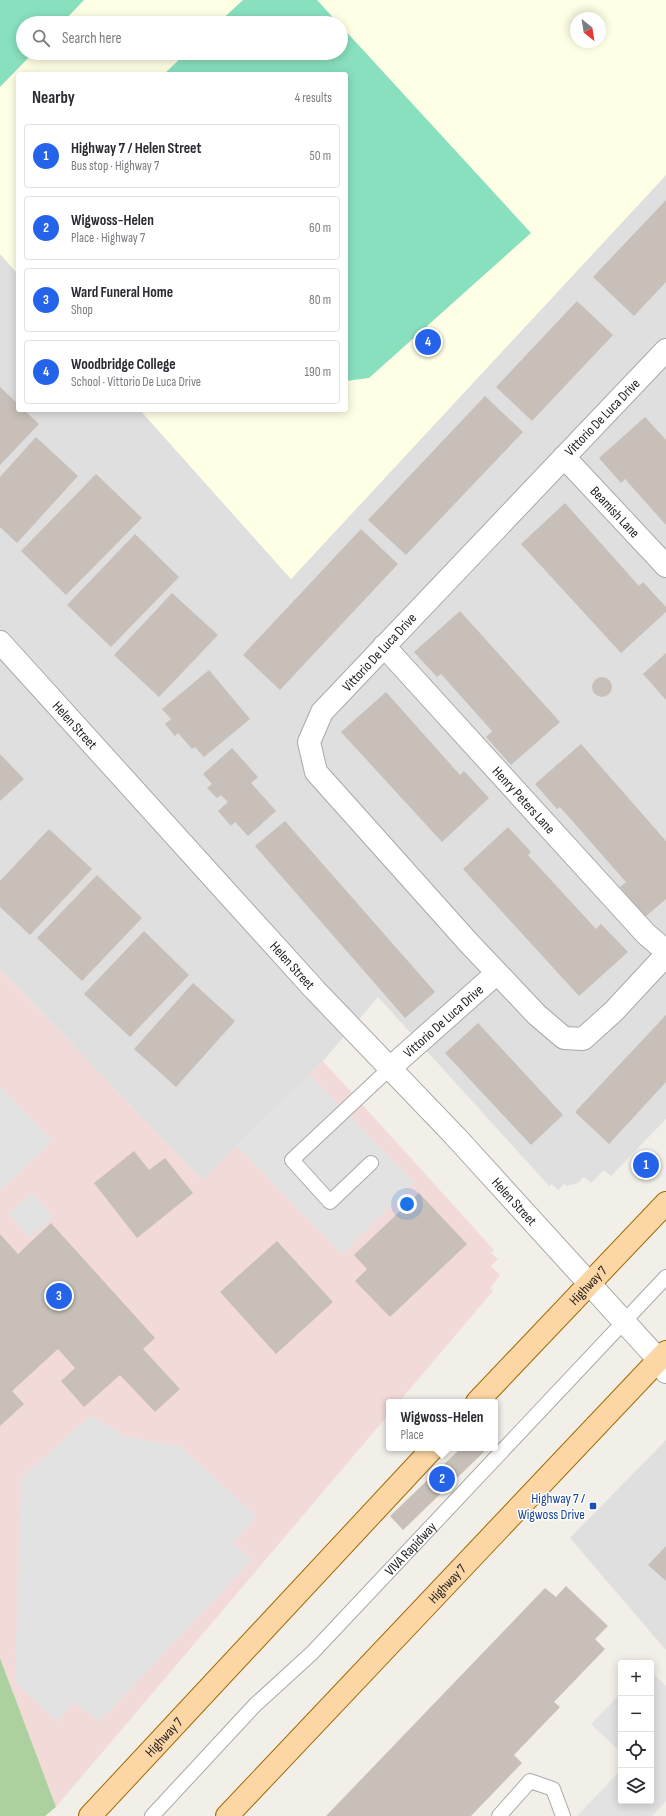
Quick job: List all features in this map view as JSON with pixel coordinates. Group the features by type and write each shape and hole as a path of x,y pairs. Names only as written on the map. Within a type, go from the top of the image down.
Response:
{"main road":[{"name":"Highway 7","path":"480,1399 666,1203"},
{"name":"Highway 7","path":"227,1816 664,1362"},
{"name":"Highway 7","path":"90,1816 430,1451"}],"street":[{"name":"Vittorio De Luca Drive","path":"664,357 564,456 322,712 309,742 316,772 497,973 537,1015 564,1038 583,1039 614,1011 666,954"},
{"name":"Beamish Lane","path":"564,456 666,566"},
{"name":"Helen Street","path":"0,642 304,978 664,1362"},
{"name":"Henry Peters Lane","path":"384,646 641,928 666,951"},
{"name":"Vittorio De Luca Drive","path":"390,1068 497,973"}],"lane":[{"path":"371,1163 330,1202 292,1160 390,1068"},
{"name":"VIVA Rapidway","path":"152,1816 255,1704 312,1652 666,1277"},
{"path":"499,1816 530,1781 553,1789 564,1816"}],"shaded area":[{"path":"0,0 666,0 666,175 291,579 142,412 348,412 348,72 16,72 16,272 0,254"},
{"path":"666,175 666,1119 611,1176 604,1170 591,1183 584,1177 578,1183 567,1186 564,1184 558,1190 552,1184 549,1186 378,997 323,1061 202,1180 0,969 0,254 16,272 16,412 142,412 291,579"},
{"path":"0,969 202,1180 323,1061 494,1250 491,1253 498,1259 491,1266 500,1275 490,1288 493,1291 402,1399 386,1399 386,1418 56,1807 0,1658"},
{"path":"309,1074 415,1183 342,1254 236,1145"},
{"path":"0,1086 53,1141 0,1191"},
{"path":"32,1193 53,1217 29,1237 9,1213"},
{"path":"91,1416 127,1437 180,1446 256,1516 233,1543 252,1560 99,1722 74,1702 57,1722 15,1682 21,1477"},
{"path":"666,1440 666,1650 570,1538"},
{"path":"654,1675 666,1686 666,1801 652,1816 577,1816 618,1773 618,1804 654,1804"},
{"path":"618,1696 618,1746 616,1748 591,1724"}],"green space":[{"path":"0,0 84,0 69,16 16,16 16,60 26,60 0,87"},
{"path":"243,0 317,0 332,16 226,16"},
{"path":"348,34 531,233 369,378 348,381 348,72 166,72 179,60 348,60"},
{"path":"0,1658 56,1807 45,1816 0,1816"}],"building":[{"path":"666,200 666,282 634,316 593,277"},
{"path":"577,301 613,335 532,421 496,387"},
{"path":"0,387 16,402 16,412 26,412 39,424 0,465"},
{"path":"485,396 523,432 406,555 368,520"},
{"path":"645,417 666,440 666,525 625,479 621,483 599,458"},
{"path":"36,437 78,476 17,543 0,527 0,477"},
{"path":"96,474 142,518 66,595 21,551"},
{"path":"565,503 639,586 643,582 666,607 666,612 621,653 521,544"},
{"path":"361,529 398,564 280,690 243,655"},
{"path":"135,534 179,577 111,647 67,605"},
{"path":"172,593 218,635 159,697 114,655"},
{"path":"460,611 560,722 511,765 486,737 492,731 441,674 437,677 414,652"},
{"path":"666,653 666,700 643,674"},
{"path":"209,670 250,719 204,757 195,747 192,749 178,733 175,736 165,724 171,719 162,709"},
{"path":"602,677 609,680 612,687 609,694 602,697 595,694 592,687 595,680"},
{"path":"386,692 460,775 464,771 489,798 442,842 341,732"},
{"path":"581,744 666,841 666,899 645,917 620,887 626,882 560,807 557,809 535,784"},
{"path":"232,748 258,777 251,783 276,811 248,836 235,822 231,826 218,811 228,802 221,795 217,798 207,788 212,784 203,774"},
{"path":"0,754 24,779 0,801"},
{"path":"285,821 435,992 405,1018 255,846"},
{"path":"508,827 531,852 528,855 596,929 601,924 628,952 579,996 463,869"},
{"path":"49,829 92,869 30,935 0,907 0,881"},
{"path":"97,875 142,918 82,981 37,938"},
{"path":"144,931 189,975 130,1037 84,994"},
{"path":"193,983 235,1021 176,1087 134,1049"},
{"path":"666,1015 666,1082 609,1144 575,1112"},
{"path":"478,1023 563,1115 531,1145 445,1053"},
{"path":"134,1151 149,1170 165,1158 193,1193 137,1238 94,1183"},
{"path":"419,1193 467,1244 390,1317 355,1281 367,1269 354,1255"},
{"path":"51,1223 155,1338 143,1349 180,1389 155,1412 120,1375 84,1407 61,1381 75,1368 58,1349 12,1391 24,1404 0,1426 0,1234 18,1254"},
{"path":"277,1241 333,1302 276,1354 220,1292"},
{"path":"458,1451 485,1451 403,1530 390,1516"},
{"path":"666,1546 666,1581 648,1565"},
{"path":"566,1586 608,1626 595,1639 605,1649 554,1702 560,1707 514,1755 522,1763 471,1816 326,1816 545,1588 556,1597"}],"place":[{"name":"Woodbridge College","path":"428,342"},
{"name":"Highway 7 / Helen Street","path":"646,1165"},
{"name":"Ward Funeral Home","path":"59,1296"},
{"name":"Wigwoss-Helen","path":"442,1479"},
{"name":"Highway 7 / Wigwoss Drive","path":"593,1506"}]}
